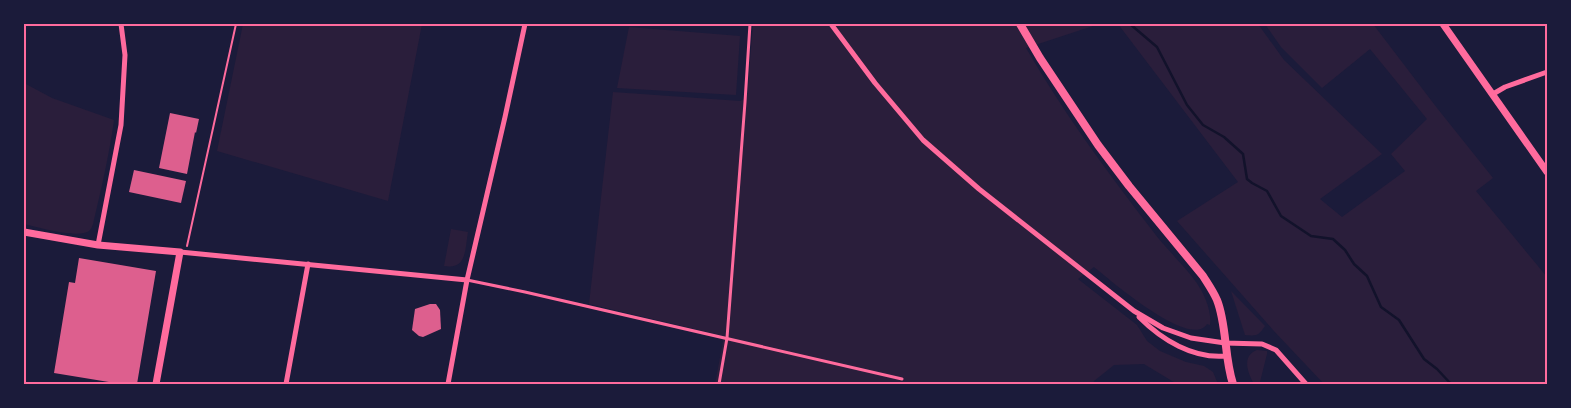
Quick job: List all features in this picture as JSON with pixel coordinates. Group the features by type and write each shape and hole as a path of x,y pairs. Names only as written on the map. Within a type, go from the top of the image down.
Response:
{"main road":[{"path":"1020,24 1098,146 1207,282 1217,301 1226,356 1233,384"}],"street":[{"path":"98,245 121,125 125,56 121,24"},
{"path":"448,384 466,280 525,24"},
{"path":"831,24 923,140 978,189 1134,311 1156,332 1177,345 1204,355 1226,356"},
{"path":"1443,24 1547,172"},
{"path":"1492,94 1505,87 1547,72"},
{"path":"24,232 98,245 466,280"},
{"path":"156,384 183,252"},
{"path":"286,384 308,264"},
{"path":"1134,311 1153,323 1181,335 1202,341 1257,344 1276,350 1306,384"}],"lane":[{"path":"718,384 727,338 750,24"},
{"path":"466,280 902,379"}],"path":[{"path":"183,252 211,145 236,24"}],"shaded area":[{"path":"243,24 422,24 388,201 217,151"},
{"path":"753,24 1099,24 1026,48 1070,118 1102,164 1157,237 1199,286 1209,308 1210,325 1207,324 1198,330 1185,328 1168,321 1133,298 1094,267 1078,279 1137,325 1147,341 1160,351 1186,362 1204,366 1213,372 1218,384 1177,384 1144,364 1114,365 1094,381 1093,384 715,384 724,336 589,304 613,92 740,101 747,98"},
{"path":"1118,24 1258,24 1284,60 1382,154 1320,199 1342,217 1405,171 1391,154 1427,119 1370,49 1322,88 1281,47 1265,24 1373,24 1493,178 1476,191 1547,277 1547,384 1324,384 1273,330 1177,221 1238,182"},
{"path":"629,27 740,36 736,95 617,88"},
{"path":"24,83 52,98 114,120 102,186 93,224 89,231 76,234 24,224"},
{"path":"451,229 468,232 464,257 457,265 444,266"},
{"path":"1231,291 1265,326 1259,334 1245,335"},
{"path":"1257,350 1267,351 1261,384 1254,384 1247,365 1249,356"}],"building":[{"path":"170,113 199,119 187,174 159,168"},
{"path":"134,170 186,181 181,203 129,192"},
{"path":"79,258 156,271 137,384 121,384 54,373 69,282 75,283"},
{"path":"436,304 440,310 441,329 423,337 419,336 412,330 415,309"}],"waterway":[{"path":"1130,24 1157,47 1187,105 1203,125 1224,137 1243,154 1247,179 1267,191 1281,216 1311,236 1333,239 1345,250 1354,264 1367,276 1381,307 1399,320 1424,359 1451,384"}]}
